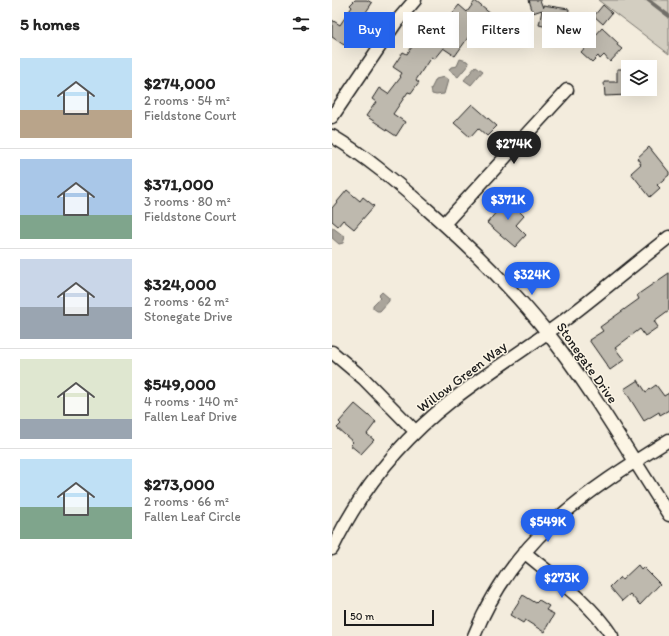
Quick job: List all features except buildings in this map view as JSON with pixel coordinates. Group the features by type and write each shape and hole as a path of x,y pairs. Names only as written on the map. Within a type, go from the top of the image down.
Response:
{"street":[{"path":"332,117 396,21 415,0"},
{"path":"444,224 567,90"},
{"name":"Stonegate Drive","path":"332,136 356,151 394,180 444,224 499,277 547,332 596,400 669,515"},
{"name":"Willow Green Way","path":"332,549 342,529 368,488 393,456 416,432 450,402 547,332 669,237"},
{"path":"332,352 364,379 416,432"},
{"path":"474,636 493,595 510,569 542,531 560,514 582,497 669,440"},
{"path":"524,552 583,602 605,625 612,636"}],"shaded area":[{"path":"598,0 669,0 669,54"},
{"path":"460,59 467,61 469,64 458,77 449,70 451,67 457,66"},
{"path":"476,66 483,71 471,85 464,80"},
{"path":"444,77 448,80 444,94 432,94 431,89 436,79"},
{"path":"332,227 345,237 343,243 339,244 332,238"},
{"path":"382,292 389,298 389,301 380,311 377,311 373,308 373,305 381,297 379,295"}],"waterway":[{"path":"648,0 669,16"}]}
